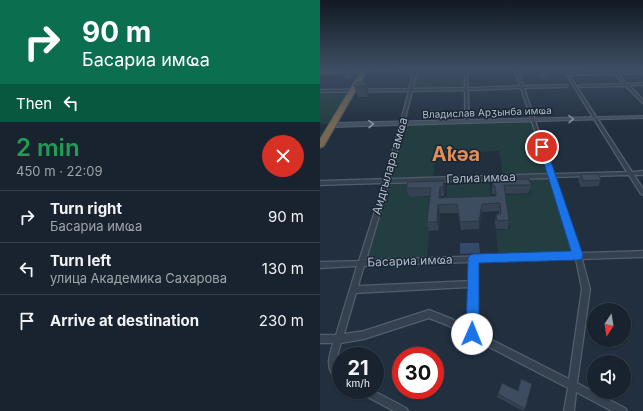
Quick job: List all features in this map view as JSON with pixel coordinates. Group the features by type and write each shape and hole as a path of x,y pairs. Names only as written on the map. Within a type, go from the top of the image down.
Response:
{"highway":[{"path":"320,146 328,125 354,88"}],"main road":[{"name":"Владислав Арӡынба имҩа","path":"328,125 643,117"}],"street":[{"path":"320,92 490,88"},
{"path":"522,88 578,255 586,289 570,411"},
{"path":"576,88 643,193"},
{"path":"631,88 643,102"},
{"path":"467,122 468,89"},
{"name":"Аидгылара амҩа","path":"336,347 387,180 411,90"},
{"name":"Гәлиа имҩа","path":"320,183 643,173"},
{"name":"Басариа имҩа","path":"320,265 578,255 643,254"},
{"path":"472,334 474,259"},
{"path":"354,290 473,284"},
{"path":"320,339 339,339 364,335 429,314 472,334 572,387 622,411"},
{"path":"380,399 403,411"}],"green space":[{"path":"349,92 330,124 320,124 320,93"},
{"path":"532,120 549,174 503,175 499,151 436,154 433,177 390,178 404,124"},
{"path":"549,177 575,253 498,256 496,230 510,229 504,195 531,194 528,178"},
{"path":"411,182 408,197 431,197 427,259 363,262 389,183"},
{"path":"489,183 491,197 447,198 447,185"}],"water":[{"path":"460,243 479,243 480,253 460,254"}],"building":[{"path":"581,174 598,174 601,180 583,181"},
{"path":"529,179 531,185 504,185 509,220 497,221 496,214 501,214 500,203 482,204 479,221 460,222 457,204 438,205 437,222 427,222 431,188 406,188 408,182 444,181 443,187 440,187 439,198 496,196 495,186 493,186 492,180"},
{"path":"521,379 532,384 525,409 498,394 502,383 518,391"}],"district":[{"name":"Аҟəа","path":"456,154"}],"route":[{"path":"472,334 474,259 578,255 542,147"}]}
